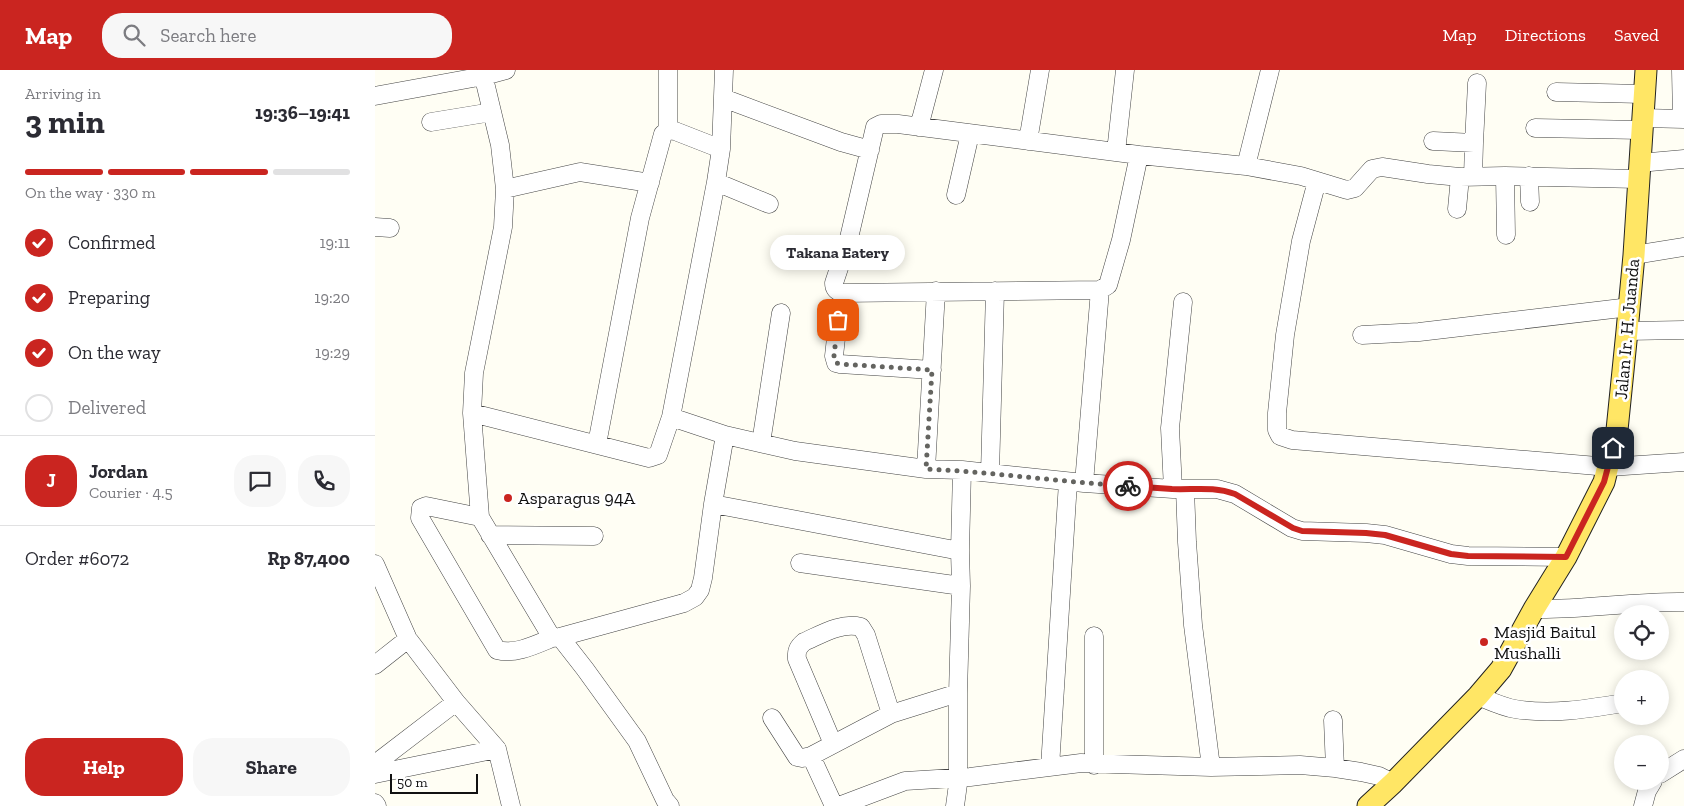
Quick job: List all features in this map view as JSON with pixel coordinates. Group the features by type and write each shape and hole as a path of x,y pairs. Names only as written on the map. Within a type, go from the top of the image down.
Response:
{"main road":[{"name":"Jalan Ir. H. Juanda","path":"1368,806 1478,696 1501,669 1534,609 1566,557 1604,482 1617,430 1630,307 1646,70"}],"street":[{"path":"375,96 483,73 506,70"},
{"path":"668,70 668,130"},
{"path":"472,413 649,458 658,455 671,417 716,182 721,149 724,70"},
{"path":"919,127 934,70"},
{"path":"1028,141 1040,70"},
{"path":"1116,152 1125,70"},
{"path":"1246,166 1270,70"},
{"path":"1535,128 1641,124 1683,119 1681,70"},
{"path":"483,73 500,145 505,189 503,227 475,373 472,413 480,517 556,638 585,669 637,741 665,800 670,806"},
{"path":"1457,209 1467,177 1474,143 1477,83"},
{"path":"1556,92 1643,94"},
{"path":"723,98 841,142 870,150"},
{"path":"431,122 492,112"},
{"path":"1139,155 1121,240 1106,288 1099,290 842,293 837,292 834,287 849,238 875,127 878,125 898,124 1139,155 1246,166 1301,176 1351,190 1372,169 1381,167 1428,174 1467,177 1529,176 1639,171 1684,159"},
{"path":"668,130 721,149"},
{"path":"597,444 640,218 663,134 668,130"},
{"path":"956,195 969,134"},
{"path":"1433,141 1474,143"},
{"path":"505,189 580,172 650,183"},
{"path":"1505,176 1506,235"},
{"path":"1529,176 1530,202"},
{"path":"716,182 769,204"},
{"path":"1317,182 1301,241 1285,335 1277,413 1279,436 1293,440 1609,467 1684,462"},
{"path":"1634,255 1684,247"},
{"path":"1050,767 1076,482 1099,290"},
{"path":"926,469 936,291"},
{"path":"990,473 995,291"},
{"path":"1183,302 1170,428 1187,542 1193,626 1211,767"},
{"path":"1362,335 1419,332 1630,307"},
{"path":"761,443 781,313"},
{"path":"838,320 834,356 836,363 932,370"},
{"path":"1627,331 1684,330"},
{"path":"671,417 725,435 795,452 926,469 962,470 1076,482 1179,489 1208,488 1235,494 1293,528 1302,531 1385,535 1451,554 1468,556 1566,557"},
{"path":"480,517 426,506 421,508 419,515 497,650 503,652 526,648 685,603 695,597 700,590 703,578 725,435"},
{"path":"955,806 958,778 962,470"},
{"path":"713,504 960,551"},
{"path":"490,534 595,536"},
{"path":"800,563 961,586"},
{"path":"375,564 408,638 455,702 497,749 511,806"},
{"path":"1534,609 1560,610 1655,601 1684,602"},
{"path":"833,744 797,659 796,653 804,642 843,625 861,627 866,634 891,714"},
{"path":"1094,636 1094,764"},
{"path":"375,665 408,638"},
{"path":"772,718 797,757 802,758 811,756 891,714 958,693"},
{"path":"1478,696 1513,709 1544,712 1584,710 1614,704"},
{"path":"375,764 455,702"},
{"path":"1333,720 1335,768"},
{"path":"375,774 497,749"},
{"path":"811,756 834,806"},
{"path":"1669,768 1684,759"},
{"path":"839,806 905,781 958,778 1067,764 1211,767 1300,765 1335,768 1379,776 1393,783"},
{"path":"1643,806 1648,790"}],"way so far":[{"path":"838,320 834,356 836,363 932,370 926,469 962,470 1068,482 1128,486"}],"place":[{"name":"Takana Eatery","path":"838,320"},
{"name":"Asparagus 94A","path":"508,498"},
{"name":"Masjid Baitul Mushalli","path":"1484,642"}],"route":[{"path":"1128,486 1217,489 1235,494 1293,528 1302,531 1385,535 1451,554 1468,556 1566,557 1604,482 1613,448"}]}
